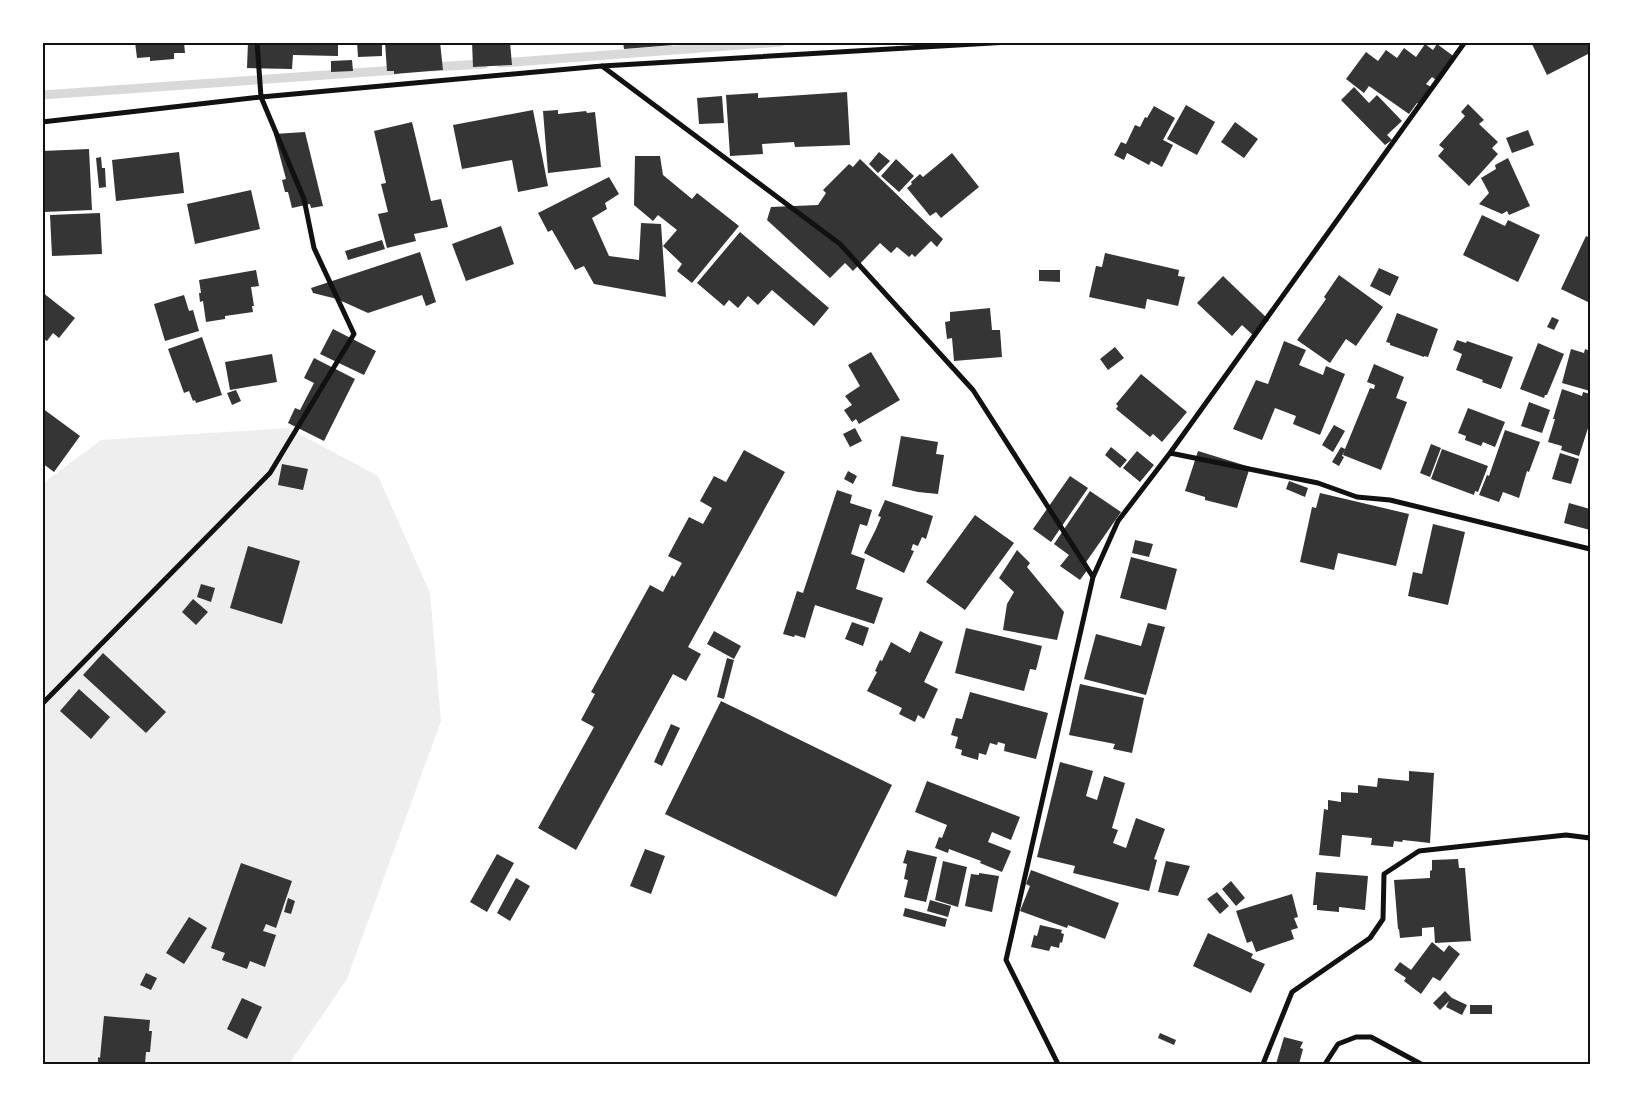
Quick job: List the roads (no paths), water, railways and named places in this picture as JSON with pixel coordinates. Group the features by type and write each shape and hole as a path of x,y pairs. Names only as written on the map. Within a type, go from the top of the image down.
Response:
{"street":[{"path":"42,704 270,473 354,334 314,248 304,199 261,97 257,42"},
{"path":"42,122 261,97 602,66 1009,42"},
{"path":"1058,1064 1006,960 1093,577 1118,522 1170,453 1465,42"},
{"path":"602,66 840,244 973,390 1093,577"},
{"path":"1170,453 1318,483 1357,497 1390,500 1590,549"},
{"path":"1263,1064 1292,992 1370,938 1383,920 1384,874 1419,851 1566,836 1590,838"},
{"path":"1325,1064 1338,1044 1356,1037 1370,1037 1421,1064"}],"waterway":[{"path":"500,63 781,42"},
{"path":"432,67 484,64"},
{"path":"42,95 397,70"}]}
